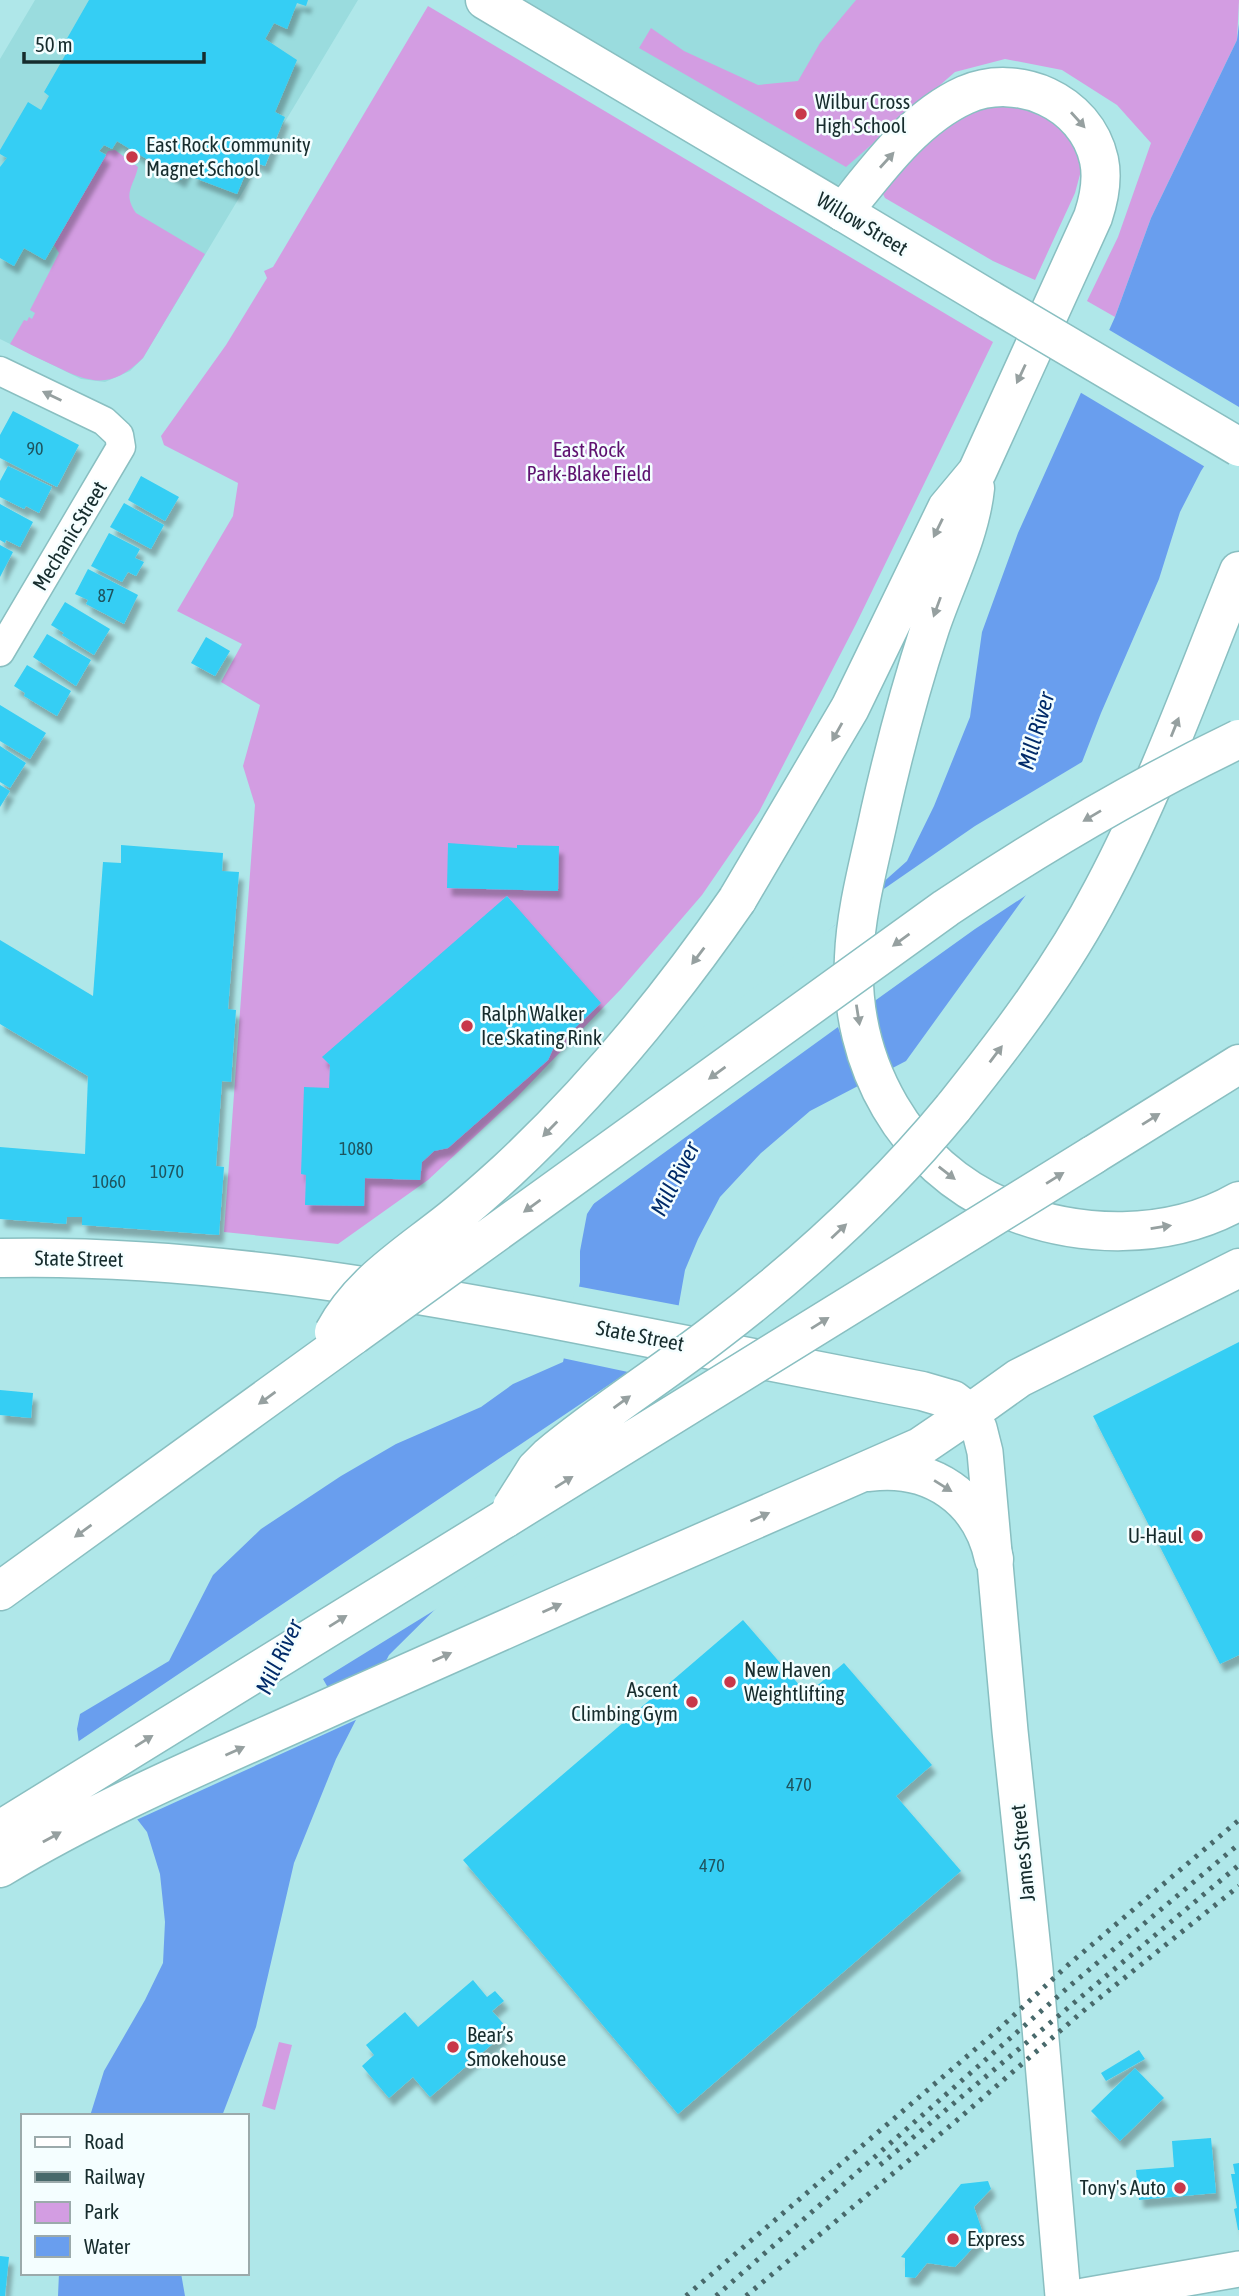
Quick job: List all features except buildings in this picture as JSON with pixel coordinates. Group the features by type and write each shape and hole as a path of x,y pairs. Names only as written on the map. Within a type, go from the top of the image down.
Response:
{"main road":[{"name":"Willow Street","path":"485,0 1239,447"},
{"path":"337,1342 347,1309 365,1288 484,1192 563,1115 671,990 737,900 850,708 947,508 976,472 1093,217 1100,188 1099,160 1094,143 1077,118 1048,97 1013,86 982,88 951,102 923,122 843,212"},
{"path":"976,472 970,517 930,628 904,712 856,929 855,985 866,1051 874,1077 900,1124 925,1155 956,1181 996,1204 1041,1221 1103,1231 1148,1229 1197,1219 1239,1201"},
{"path":"506,1518 530,1479 549,1456 714,1334 823,1245 881,1191 953,1108 1040,994 1104,888 1142,808 1239,571"},
{"path":"0,1591 337,1342 956,901 1105,808 1239,739"},
{"path":"0,1830 1239,1064"},
{"name":"State Street","path":"0,1258 139,1260 273,1273 387,1289 922,1391 953,1400 970,1413"},
{"path":"0,1868 55,1835 106,1810 489,1636 920,1447 1019,1378 1239,1268"},
{"path":"853,1476 876,1471 899,1471 920,1475 941,1484 962,1500 978,1518 988,1536 995,1559"}],"street":[{"name":"Mechanic Street","path":"0,370 104,422 119,435 121,447 0,652"},
{"name":"James Street","path":"970,1413 979,1428 985,1452 1037,1981 1063,2296"},
{"path":"1084,2296 1239,2269"}],"shaded area":[{"name":"East Rock Community Magnet School","path":"35,0 358,0 143,358 130,371 105,382 81,379 0,339 0,59"},
{"name":"Wilbur Cross High School","path":"491,0 1225,0 956,53 887,138 833,189"}],"green space":[{"path":"856,0 1239,0 1237,40 1151,218 1115,317 1087,301 1118,237 1151,143 1117,105 1062,70 1005,59 955,72 846,167 639,48 651,28 684,51 758,85 798,81 820,43"},
{"name":"East Rock Park-Blake Field","path":"428,6 993,342 856,624 759,812 702,895 621,989 516,1098 428,1180 338,1244 224,1232 255,805 243,766 260,705 221,682 242,644 177,611 233,516 238,483 164,445 161,436 226,345 267,278 264,271 273,267"},
{"path":"992,103 1039,108 1074,140 1082,167 1075,193 1035,280 993,261 885,198 882,192 907,158 963,113"},
{"path":"115,150 138,167 129,195 136,213 205,254 143,358 121,375 111,379 90,380 10,344 24,320 27,321 29,317 32,319 35,313 30,310 59,253 54,245 108,151"},
{"path":"279,2042 292,2045 275,2110 262,2106"}],"water":[{"name":"Mill River","path":"1239,24 1239,413 1201,471 1180,512 1159,579 1101,713 1036,881 906,1061 810,1111 761,1153 720,1197 685,1270 665,1382 389,1655 336,1759 294,1863 256,2027 223,2114 91,2114 104,2071 163,1963 165,1922 160,1874 147,1832 79,1744 77,1729 80,1714 169,1661 213,1575 261,1529 341,1476 396,1444 481,1407 513,1384 563,1362 580,1282 580,1251 587,1214 615,1171 789,966 907,861 934,806 970,717 982,632 1018,533 1115,317 1151,218 1237,40"},
{"path":"59,2275 181,2275 185,2296 58,2296"}],"pier":[{"path":"1106,328 1239,407 1239,419 1207,468 1078,391"},
{"path":"1087,759 1034,890 869,1005 890,1074 860,1091 838,1027 585,1210 612,1170 610,1114 684,1042 835,925 836,920 880,881 878,893 975,826"},
{"path":"576,1286 682,1306 668,1389 678,1432 650,1465 592,1509 471,1581 451,1600 323,1679 331,1693 386,1668 360,1718 134,1821 76,1743 628,1372 562,1358"}],"railway":[{"path":"686,2296 1239,1820"},
{"path":"716,2296 1072,1984 1239,1844"},
{"path":"880,2165 1239,1865"},
{"path":"746,2296 1082,2012 1239,1886"}],"place":[{"name":"Wilbur Cross High School","path":"801,114"},
{"name":"East Rock Community Magnet School","path":"132,157"},
{"name":"Ralph Walker Ice Skating Rink","path":"467,1026"},
{"name":"U-Haul","path":"1197,1536"},
{"name":"New Haven Weightlifting","path":"730,1682"},
{"name":"Ascent Climbing Gym","path":"692,1702"},
{"name":"Bear’s Smokehouse","path":"453,2047"},
{"name":"Tony's Auto","path":"1180,2188"},
{"name":"Express","path":"953,2239"}]}
